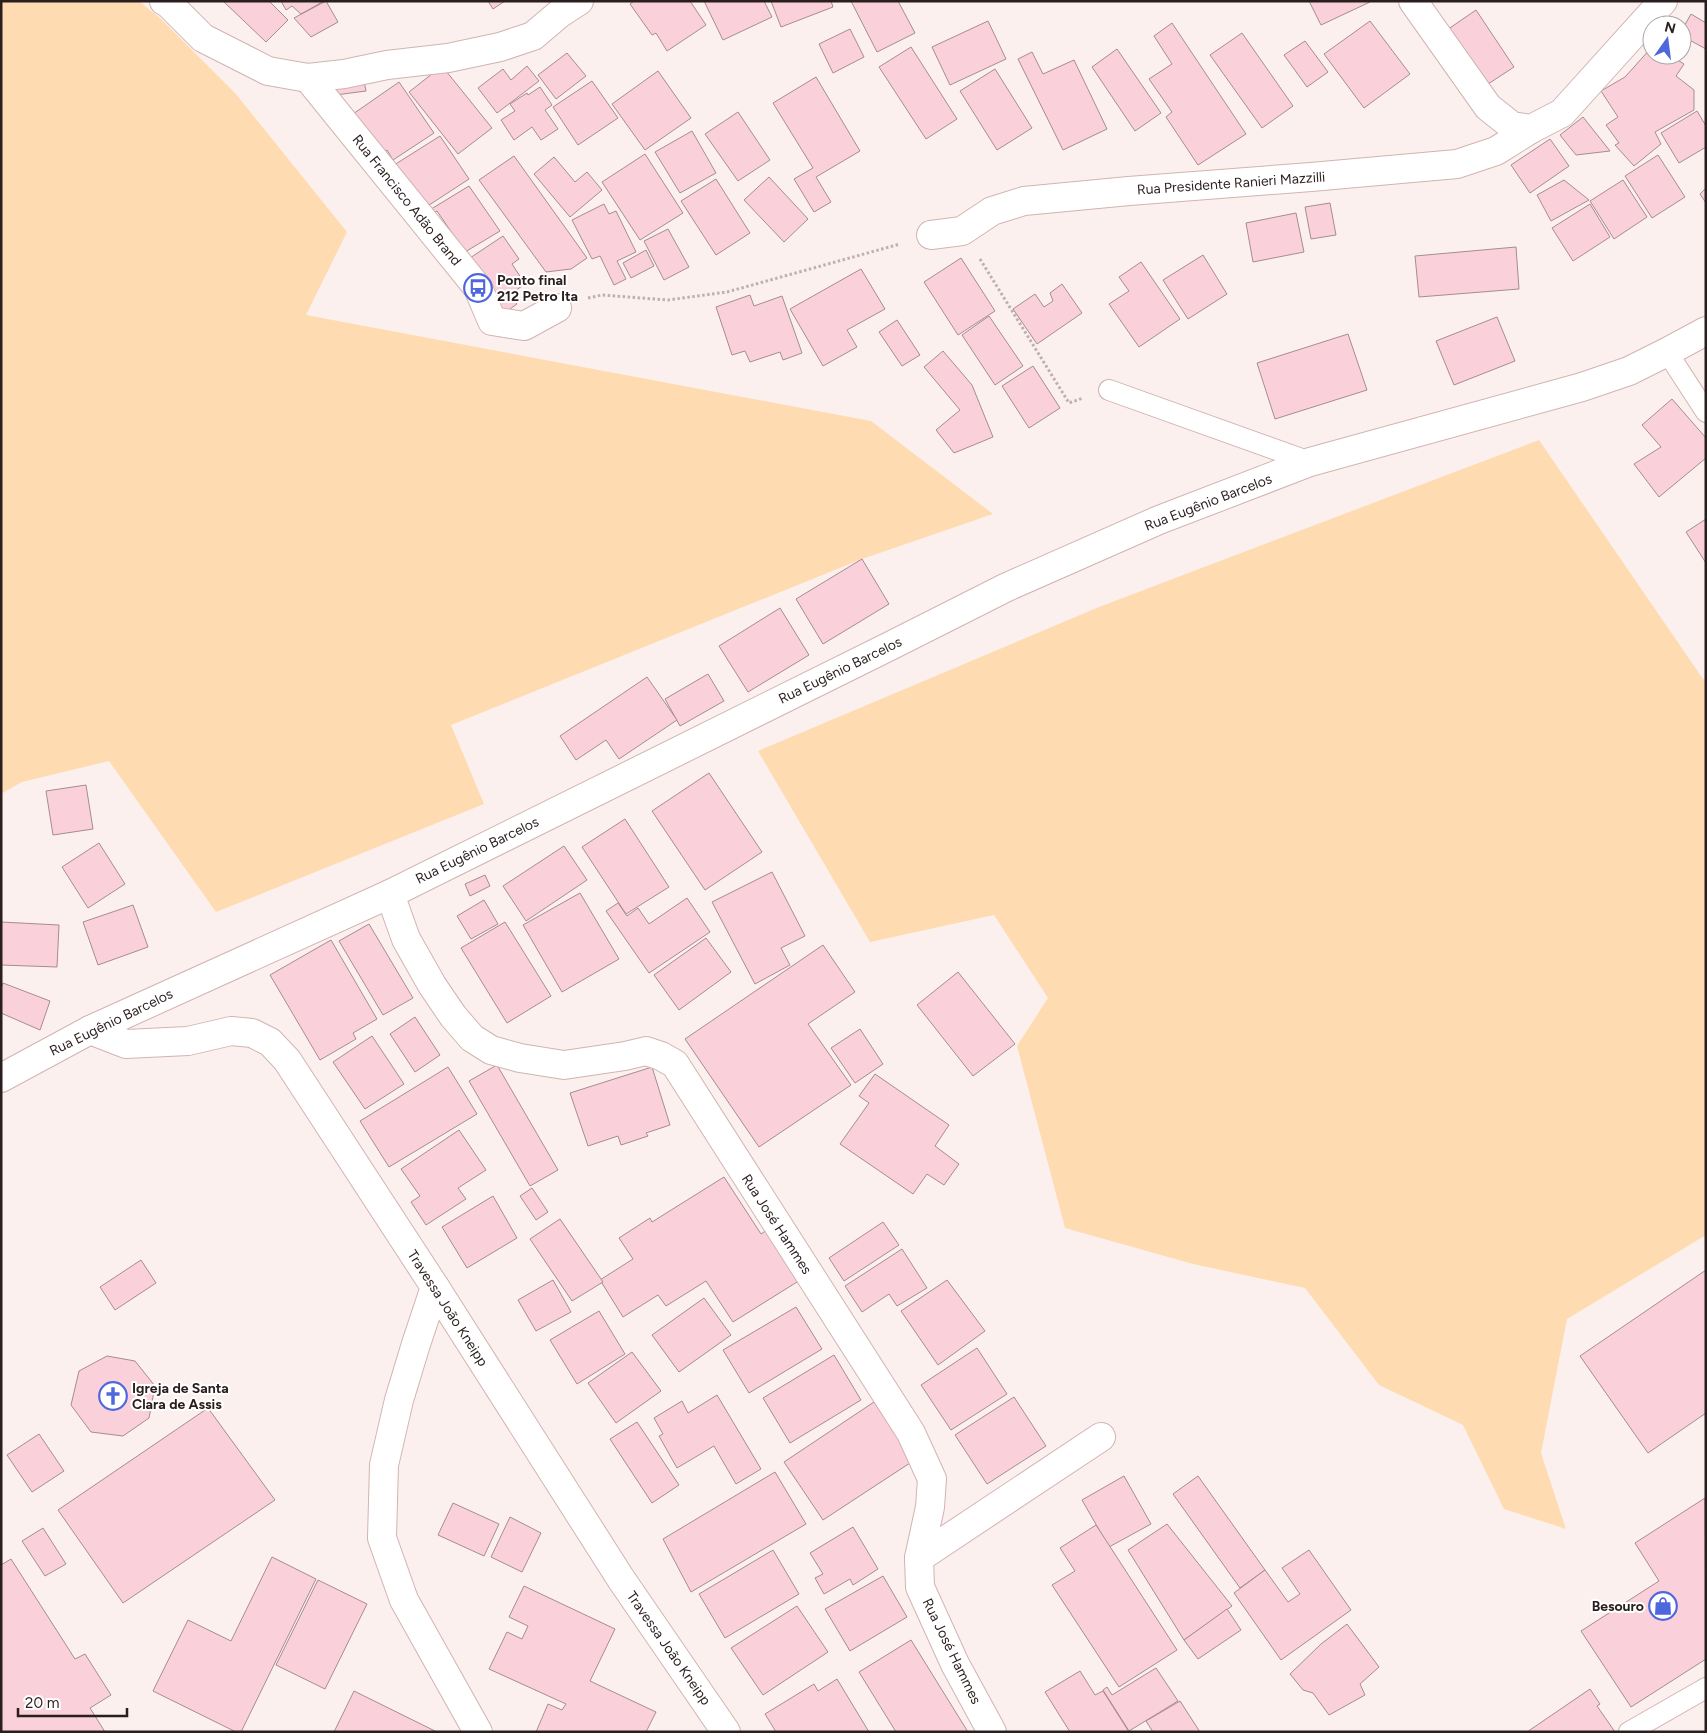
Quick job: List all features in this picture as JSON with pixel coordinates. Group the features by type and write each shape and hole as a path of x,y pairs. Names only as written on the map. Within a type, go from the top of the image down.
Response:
{"street":[{"path":"164,1 203,38 268,71 308,78 448,58 500,48 533,36 558,14 579,1"},
{"path":"1413,1 1488,107 1512,126 1531,129"},
{"name":"Rua Presidente Ranieri Mazzilli","path":"931,235 962,232 992,211 1024,201 1457,164 1496,151 1531,129 1562,113 1663,1"},
{"name":"Rua Francisco Adão Brand","path":"308,78 478,288 492,320 524,326 557,308"},
{"name":"Rua Eugênio Barcelos","path":"1,1078 90,1030 390,894 1006,587 1159,520 1310,462 1582,387 1629,371 1706,331"},
{"name":"Rua José Hammes","path":"390,894 406,939 432,985 453,1016 472,1038 491,1050 520,1058 564,1065 646,1051 661,1056 675,1064 911,1433 932,1479 930,1507 919,1558 920,1587 955,1664 992,1732"},
{"name":"Travessa João Kneipp","path":"90,1030 126,1044 188,1041 231,1031 252,1033 270,1042 287,1060 435,1287 621,1579 726,1732"},
{"path":"435,1287 399,1400 384,1465 382,1538 404,1600 478,1732"},
{"path":"919,1558 1102,1437"}],"lane":[{"path":"1667,352 1706,412"},
{"path":"1110,390 1310,462"},
{"path":"1629,1732 1706,1688"}],"path":[{"path":"962,232 1069,403 1110,390"},
{"path":"557,308 582,299 602,295 668,300 727,292 931,235"}],"shaded area":[{"path":"1,1 139,1 161,19 235,93 347,232 306,315 871,421 993,514 862,559 451,725 484,804 216,912 109,761 22,782 1,794"},
{"path":"1539,440 1703,679 1706,678 1706,1235 1567,1319 1541,1453 1566,1529 1504,1509 1463,1425 1379,1385 1305,1288 1193,1264 1065,1228 1017,1046 1048,998 994,915 870,942 758,751 1099,607"}],"building":[{"path":"223,1 269,1 288,20 266,42"},
{"path":"281,1 324,1 301,14 292,6 286,10"},
{"path":"326,1 338,22 311,37 294,18"},
{"path":"488,1 505,1 493,9"},
{"path":"634,1 690,1 706,25 667,51 656,33 652,35 630,4"},
{"path":"704,1 764,1 772,17 723,40"},
{"path":"771,1 831,1 833,7 781,27"},
{"path":"851,1 898,1 915,33 877,52"},
{"path":"1309,1 1370,1 1370,2 1321,25"},
{"path":"1476,10 1514,67 1482,88 1444,32"},
{"path":"1691,14 1706,23 1706,49 1692,41 1692,15"},
{"path":"988,21 1006,59 950,85 932,47"},
{"path":"1370,21 1410,74 1364,108 1324,54"},
{"path":"1172,23 1246,134 1198,165 1166,117 1172,112 1149,79 1172,64 1154,36"},
{"path":"850,29 864,57 833,73 819,44"},
{"path":"1242,33 1293,106 1262,128 1210,55"},
{"path":"1305,41 1328,72 1307,87 1284,55"},
{"path":"911,47 957,119 926,139 879,67"},
{"path":"1117,49 1161,113 1135,131 1092,67"},
{"path":"1032,52 1043,74 1074,60 1107,129 1063,150 1018,59"},
{"path":"567,53 586,76 556,99 538,75"},
{"path":"1642,58 1642,65 1683,65 1676,76 1694,90 1694,110 1655,132 1661,144 1634,166 1615,145 1619,143 1606,125 1618,117 1601,91 1625,77"},
{"path":"442,66 492,128 458,154 409,92"},
{"path":"527,66 539,81 497,113 478,88 503,69 511,80"},
{"path":"995,69 1032,128 997,150 960,91"},
{"path":"658,71 691,118 645,150 612,104"},
{"path":"363,76 366,91 328,96 326,82"},
{"path":"816,77 860,151 816,177 831,202 814,212 794,179 813,168 773,103"},
{"path":"592,81 618,118 578,145 553,107"},
{"path":"399,82 434,133 393,160 387,150 381,154 353,114"},
{"path":"540,87 552,105 545,110 558,129 541,140 532,127 514,140 501,120 515,111 510,104"},
{"path":"1697,111 1706,126 1706,147 1679,163 1661,133"},
{"path":"738,112 770,160 738,181 705,134"},
{"path":"1583,117 1610,151 1576,155 1560,135"},
{"path":"692,131 716,173 680,193 655,152"},
{"path":"440,136 469,179 420,211 391,167"},
{"path":"1550,139 1569,166 1530,193 1511,165"},
{"path":"645,154 683,213 640,240 602,182"},
{"path":"1658,155 1685,197 1652,218 1625,176"},
{"path":"514,156 587,258 571,269 546,272 479,180"},
{"path":"554,157 575,182 587,172 602,190 570,217 534,174"},
{"path":"769,177 808,219 784,242 744,200"},
{"path":"716,179 750,233 716,255 681,201"},
{"path":"1564,180 1589,200 1551,221 1537,195"},
{"path":"1623,180 1647,217 1614,239 1590,201"},
{"path":"469,186 500,231 465,252 437,211 430,215 428,211"},
{"path":"1706,188 1706,203 1700,194"},
{"path":"1330,203 1336,235 1311,239 1305,207"},
{"path":"604,204 609,214 616,211 636,252 617,261 626,279 614,285 600,256 592,259 572,220"},
{"path":"1590,204 1610,237 1573,261 1552,228"},
{"path":"1296,213 1304,252 1253,262 1246,223"},
{"path":"668,229 689,267 664,280 644,241"},
{"path":"503,236 519,259 512,264 525,284 509,295 517,304 500,316 464,262"},
{"path":"1516,247 1519,289 1419,297 1415,256"},
{"path":"646,250 654,266 631,278 623,263"},
{"path":"1203,255 1227,294 1188,319 1163,280"},
{"path":"961,258 995,311 958,335 924,282"},
{"path":"1141,262 1180,319 1139,347 1109,304 1129,291 1119,277"},
{"path":"861,269 885,309 847,330 857,347 823,366 790,309"},
{"path":"1062,284 1082,313 1037,344 1013,309 1035,294 1044,307 1053,301 1050,293"},
{"path":"750,295 754,306 782,296 802,353 783,360 780,352 750,362 745,351 732,355 716,307"},
{"path":"989,316 1023,366 995,385 962,335"},
{"path":"1497,317 1515,361 1454,385 1436,341"},
{"path":"897,320 920,355 902,366 879,332"},
{"path":"1348,334 1367,390 1275,419 1257,363"},
{"path":"943,351 972,385 993,437 954,453 936,430 960,410 924,367"},
{"path":"1033,366 1060,408 1029,428 1002,386"},
{"path":"1672,399 1706,438 1706,458 1659,497 1634,464 1661,447 1642,425"},
{"path":"1706,519 1706,563 1686,532"},
{"path":"862,559 889,604 823,644 796,599"},
{"path":"780,608 809,655 748,692 719,646"},
{"path":"708,674 724,701 680,726 665,699"},
{"path":"647,677 677,720 619,759 606,740 576,760 560,736"},
{"path":"709,773 762,852 705,890 652,811"},
{"path":"86,785 93,829 53,835 46,791"},
{"path":"625,819 669,887 626,914 582,847"},
{"path":"99,843 125,884 88,908 62,867"},
{"path":"564,846 587,880 526,921 503,886"},
{"path":"772,872 805,936 781,948 790,965 755,984 712,902"},
{"path":"485,875 490,886 470,896 465,884"},
{"path":"580,893 619,959 562,992 523,925"},
{"path":"687,898 710,932 649,973 606,911 618,903 627,916 638,908 649,924"},
{"path":"484,900 498,924 471,939 457,916"},
{"path":"133,905 148,947 98,965 83,922"},
{"path":"1,922 59,925 57,967 1,965"},
{"path":"505,922 551,996 507,1023 461,948"},
{"path":"369,924 413,998 383,1015 339,941"},
{"path":"706,938 731,972 679,1010 654,975"},
{"path":"331,940 377,1019 353,1033 356,1039 320,1060 270,975"},
{"path":"823,945 855,992 808,1024 851,1085 759,1147 685,1039"},
{"path":"958,972 1015,1044 973,1076 917,1005"},
{"path":"3,983 50,1001 40,1030 1,1013 1,988"},
{"path":"415,1017 440,1055 415,1072 390,1034"},
{"path":"860,1029 883,1064 855,1083 831,1048"},
{"path":"372,1036 404,1084 365,1109 333,1062"},
{"path":"497,1065 558,1170 530,1186 469,1081"},
{"path":"448,1067 477,1114 389,1167 360,1121"},
{"path":"652,1067 670,1125 646,1133 648,1136 621,1145 618,1136 588,1146 570,1093"},
{"path":"875,1074 949,1125 935,1146 959,1164 944,1185 927,1174 913,1194 840,1144 869,1103 859,1096"},
{"path":"459,1130 486,1170 458,1188 466,1199 426,1225 411,1202 420,1196 401,1169"},
{"path":"724,1177 761,1234 773,1226 805,1277 733,1322 706,1281 666,1306 658,1295 623,1317 600,1280 633,1259 619,1238 650,1218 652,1222"},
{"path":"532,1188 548,1212 536,1220 520,1196"},
{"path":"493,1196 517,1238 467,1268 442,1227"},
{"path":"560,1219 603,1282 572,1301 530,1239"},
{"path":"883,1222 899,1245 844,1281 829,1258"},
{"path":"902,1249 927,1288 897,1306 889,1294 862,1312 845,1286"},
{"path":"141,1260 156,1283 115,1310 100,1287"},
{"path":"1706,1270 1706,1413 1648,1453 1580,1356"},
{"path":"553,1280 571,1312 536,1331 518,1300"},
{"path":"947,1280 985,1331 938,1365 901,1311"},
{"path":"704,1298 731,1335 679,1372 652,1335"},
{"path":"796,1307 822,1349 749,1393 723,1350"},
{"path":"599,1311 625,1354 577,1384 550,1340"},
{"path":"977,1348 1007,1394 951,1430 921,1385"},
{"path":"632,1352 661,1391 616,1423 588,1383"},
{"path":"834,1355 861,1400 790,1443 763,1398"},
{"name":"Igreja de Santa Clara de Assis","path":"107,1356 135,1361 155,1386 149,1418 123,1436 91,1432 71,1405 79,1371"},
{"path":"717,1395 761,1469 736,1484 714,1446 677,1468 659,1436 663,1434 654,1418 682,1401 688,1413"},
{"path":"1014,1397 1046,1446 987,1484 955,1435"},
{"path":"874,1402 913,1461 823,1520 784,1462"},
{"path":"208,1408 275,1500 123,1603 58,1510"},
{"path":"637,1422 679,1485 652,1503 610,1439"},
{"path":"39,1434 64,1471 32,1492 7,1455"},
{"path":"775,1472 806,1524 691,1592 663,1539"},
{"path":"1124,1476 1151,1524 1109,1547 1082,1500"},
{"path":"1198,1476 1265,1570 1240,1588 1173,1494"},
{"name":"Besouro","path":"1705,1498 1706,1659 1631,1707 1581,1631 1659,1581 1635,1543"},
{"path":"453,1503 499,1524 484,1556 438,1535"},
{"path":"510,1517 541,1533 522,1572 491,1557"},
{"path":"1167,1524 1232,1606 1184,1640 1128,1550"},
{"path":"1096,1525 1177,1650 1119,1687 1052,1585 1075,1571 1060,1548"},
{"path":"853,1527 878,1569 853,1585 850,1579 824,1594 815,1578 823,1574 810,1553"},
{"path":"43,1528 66,1564 45,1576 22,1541"},
{"path":"773,1550 799,1594 725,1638 699,1594"},
{"path":"1309,1550 1351,1610 1281,1660 1234,1593 1265,1570 1288,1602 1300,1594 1282,1568"},
{"path":"272,1557 316,1579 241,1732 236,1732 153,1691 188,1620 231,1641"},
{"path":"11,1559 75,1659 85,1654 111,1695 90,1708 105,1732 1,1732 1,1565"},
{"path":"883,1576 907,1617 850,1651 825,1609"},
{"path":"318,1580 367,1604 325,1689 276,1665"},
{"path":"524,1586 615,1629 590,1681 656,1712 646,1732 536,1732 548,1704 562,1710 566,1704 489,1669 507,1632 522,1639 528,1626 509,1617"},
{"path":"797,1606 828,1652 763,1695 731,1648"},
{"path":"1227,1609 1241,1630 1198,1659 1184,1640"},
{"path":"1347,1624 1379,1667 1360,1684 1365,1695 1329,1715 1313,1693 1303,1690 1290,1674 1321,1644"},
{"path":"911,1640 968,1732 896,1732 859,1672"},
{"path":"1156,1668 1178,1701 1129,1731 1103,1690 1107,1687 1112,1695"},
{"path":"1080,1671 1095,1695 1103,1691 1129,1732 1070,1732 1045,1692"},
{"path":"837,1679 869,1732 776,1732 765,1714 814,1684 818,1691"},
{"path":"1590,1689 1600,1704 1597,1706 1615,1732 1527,1732"},
{"path":"354,1691 437,1732 334,1732"},
{"path":"1180,1701 1200,1732 1153,1732 1146,1721"}],"place":[{"name":"Ponto final 212 Petro Ita","path":"478,288"},
{"name":"Igreja de Santa Clara de Assis","path":"113,1396"},
{"name":"Besouro","path":"1663,1606"}]}
